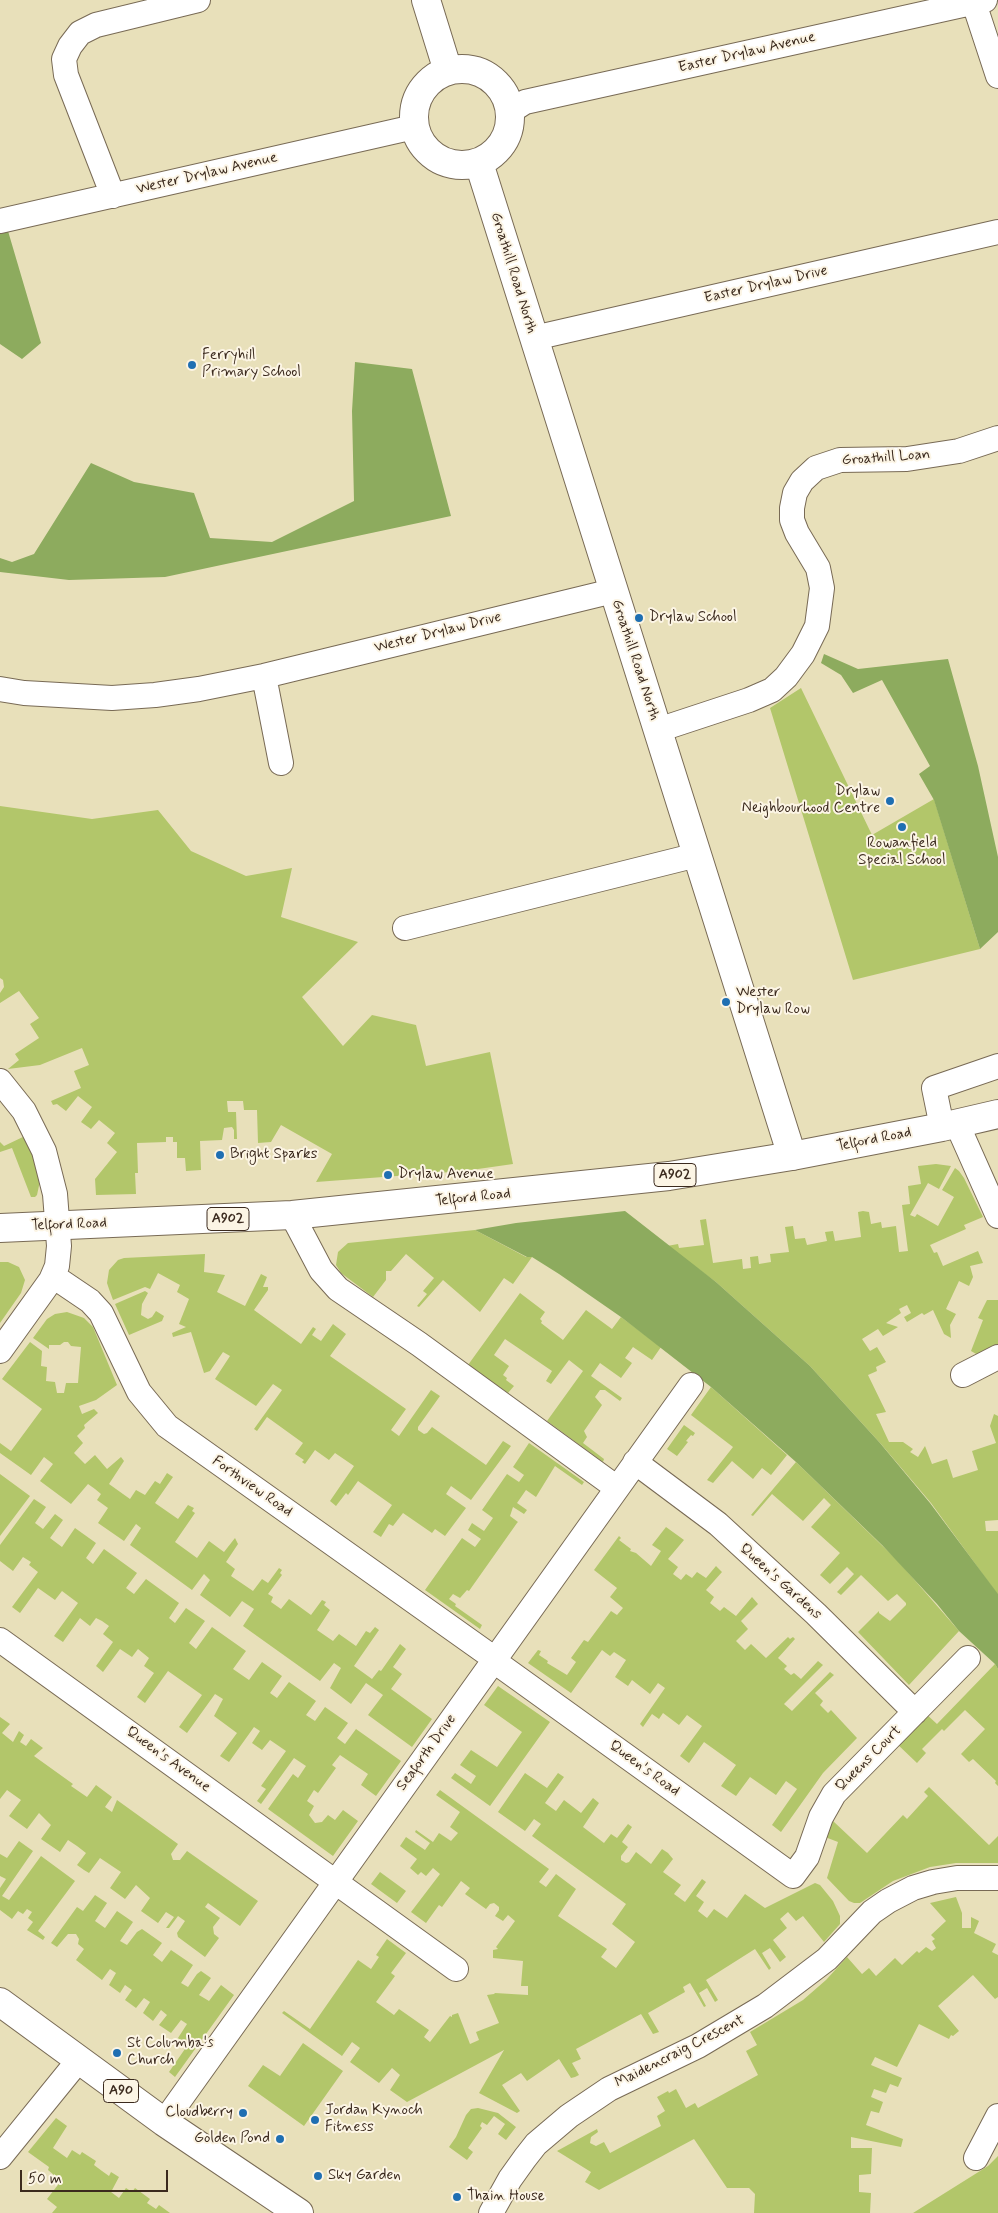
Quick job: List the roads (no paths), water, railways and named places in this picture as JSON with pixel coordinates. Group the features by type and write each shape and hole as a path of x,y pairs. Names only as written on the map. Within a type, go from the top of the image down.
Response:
{"street":[{"path":"112,196 66,74 64,59 70,46 80,33 96,25 198,0"},
{"path":"426,0 448,71"},
{"path":"977,1 998,76"},
{"name":"Easter Drylaw Avenue","path":"511,111 525,102 977,1"},
{"path":"465,69 481,72 496,81 506,95 511,111 510,127 504,143 493,155 479,163 463,166 448,164 434,156 423,145 414,127 417,101 424,88 435,78 448,71 465,69"},
{"name":"Wester Drylaw Avenue","path":"0,221 414,127"},
{"name":"Groathill Road North","path":"479,163 792,1156"},
{"name":"Easter Drylaw Drive","path":"534,338 998,232"},
{"name":"Groathill Loan","path":"658,730 772,690 786,677 803,654 817,626 822,588 818,568 797,533 792,520 792,508 795,494 802,481 816,468 840,460 907,459 959,451 998,438"},
{"name":"Wester Drylaw Drive","path":"0,689 33,694 112,698 190,690 264,676 613,591"},
{"path":"264,676 281,762"},
{"path":"405,928 698,855"},
{"path":"998,1066 934,1088 949,1126 998,1216"},
{"path":"0,1081 24,1111 37,1135 50,1171 56,1200 58,1226 58,1259 53,1276 0,1351"},
{"name":"Telford Road","path":"0,1228 292,1215 557,1189 669,1176 792,1156 949,1126 998,1114"},
{"path":"292,1215 313,1258 338,1289 419,1344 617,1488"},
{"name":"Forthview Road","path":"53,1276 90,1301 101,1313 139,1392 167,1426 494,1660"},
{"path":"963,1375 998,1357"},
{"name":"Seaforth Drive","path":"164,2122 691,1385"},
{"name":"Queen's Gardens","path":"635,1462 718,1524 816,1614 915,1712"},
{"name":"Queen's Avenue","path":"0,1640 456,1969"},
{"name":"Queens Court","path":"793,1876 807,1857 821,1817 834,1794 968,1658"},
{"name":"Queen's Road","path":"494,1660 793,1876"},
{"name":"Maidencraig Crescent","path":"491,2213 524,2158 536,2144 569,2116 609,2089 698,2046 765,2006 827,1960 872,1912 888,1901 913,1888 933,1882 957,1878 998,1878"},
{"name":"A90","path":"0,2002 78,2061 164,2122 299,2213"},
{"path":"0,2157 78,2061"},
{"path":"976,2158 996,2126"}],"place":[{"name":"Ferryhill Primary School","path":"192,365"},
{"name":"Drylaw School","path":"639,618"},
{"name":"Drylaw Neighbourhood Centre","path":"890,801"},
{"name":"Rowanfield Special School","path":"902,827"},
{"name":"Wester Drylaw Row","path":"726,1002"},
{"name":"Bright Sparks","path":"220,1155"},
{"name":"Drylaw Avenue","path":"388,1175"},
{"name":"St Columba's Church","path":"117,2053"},
{"name":"Cloudberry","path":"243,2113"},
{"name":"Jordan Kynoch Fitness","path":"315,2120"},
{"name":"Golden Pond","path":"280,2139"},
{"name":"Sky Garden","path":"318,2176"},
{"name":"Thain House","path":"457,2197"}]}
